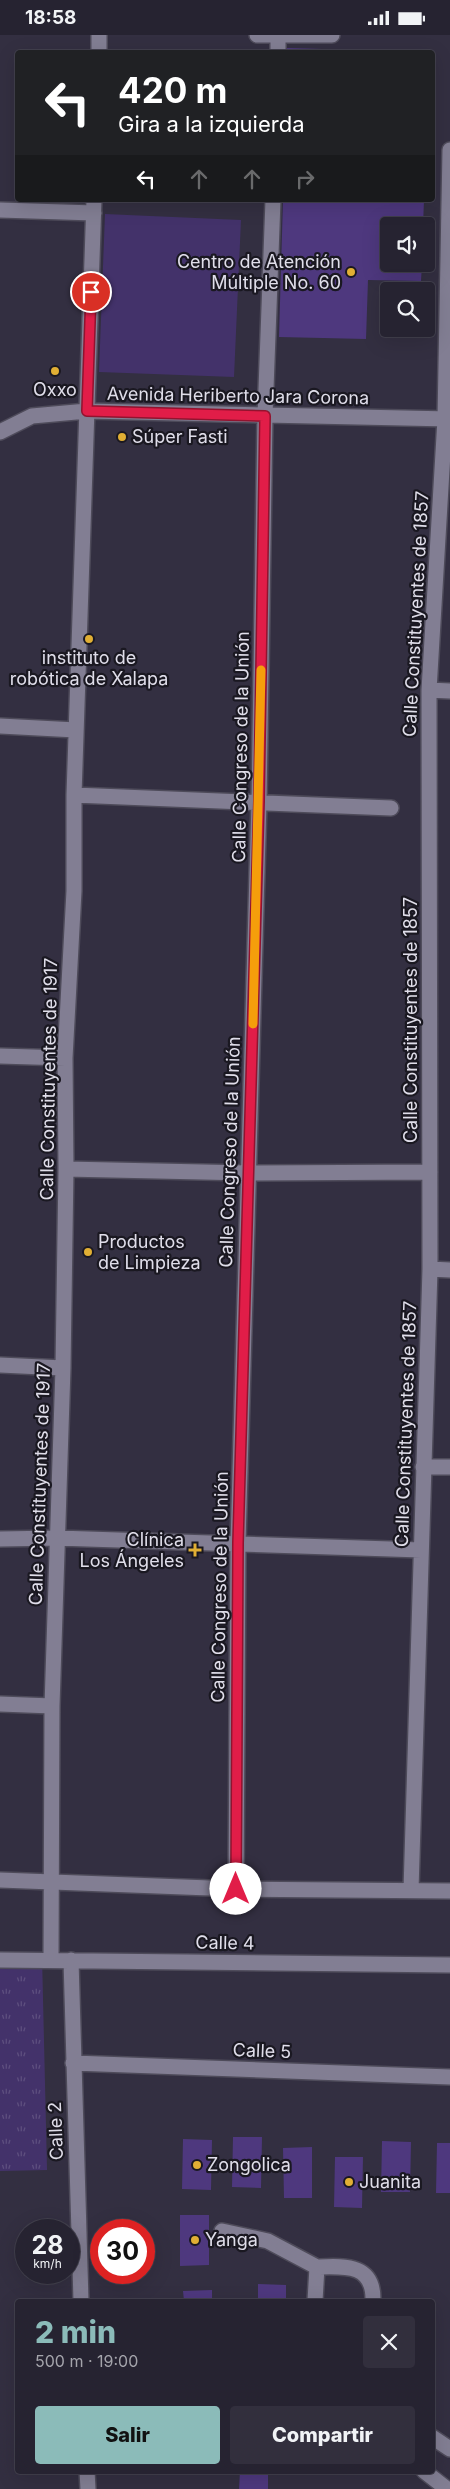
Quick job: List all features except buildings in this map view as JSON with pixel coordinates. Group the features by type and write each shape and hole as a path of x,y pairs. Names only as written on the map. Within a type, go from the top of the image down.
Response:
{"street":[{"path":"98,50 99,35"},
{"path":"257,35 332,35"},
{"path":"278,35 278,50"},
{"name":"Calle Constituyentes de 1857","path":"411,1890 430,1269 429,690 447,419 450,150"},
{"name":"Calle Congreso de la Unión","path":"236,1889 238,1543 259,801 265,416 273,202"},
{"path":"0,210 94,206"},
{"name":"Calle Constituyentes de 1917","path":"51,1960 52,1706 66,1169 65,1059 74,891 74,795 94,206"},
{"name":"Avenida Heriberto Jara Corona","path":"0,432 32,416 87,411 447,419"},
{"path":"429,690 450,691"},
{"path":"0,726 76,730"},
{"path":"74,795 259,801 391,808"},
{"path":"0,1056 65,1059"},
{"path":"66,1169 248,1173 430,1172"},
{"path":"430,1269 450,1270"},
{"path":"0,1365 62,1368"},
{"path":"424,1467 450,1467"},
{"path":"0,1539 57,1538 421,1549"},
{"path":"0,1704 52,1706"},
{"path":"0,1880 236,1889 450,1891"},
{"name":"Calle 4","path":"0,1959 450,1965"},
{"name":"Calle 2","path":"71,1960 72,2063 81,2299"},
{"name":"Calle 5","path":"72,2063 450,2077"},
{"path":"222,2231 268,2241 317,2267 345,2266 362,2271 374,2287 373,2299"},
{"path":"315,2299 317,2267"},
{"path":"435,2439 450,2449"},
{"path":"87,2474 88,2489"},
{"path":"428,2474 447,2489"}],"green space":[{"path":"105,214 241,220 234,377 99,372"},
{"path":"42,1957 47,2170 0,2171 0,1958"}],"slow traffic":[{"path":"253,1024 261,670"}],"place":[{"name":"Centro de Atención Múltiple No. 60","path":"351,272"},
{"name":"Oxxo","path":"55,371"},
{"name":"Súper Fasti","path":"122,437"},
{"name":"instituto de robótica de Xalapa","path":"89,639"},
{"name":"Productos de Limpieza","path":"88,1252"},
{"name":"Clínica Los Ángeles","path":"195,1550"},
{"name":"Zongolica","path":"197,2165"},
{"name":"Juanita","path":"349,2182"},
{"name":"Yanga","path":"195,2240"}],"route":[{"path":"91,292 87,411 265,416 259,801 238,1543 236,1889"}]}
